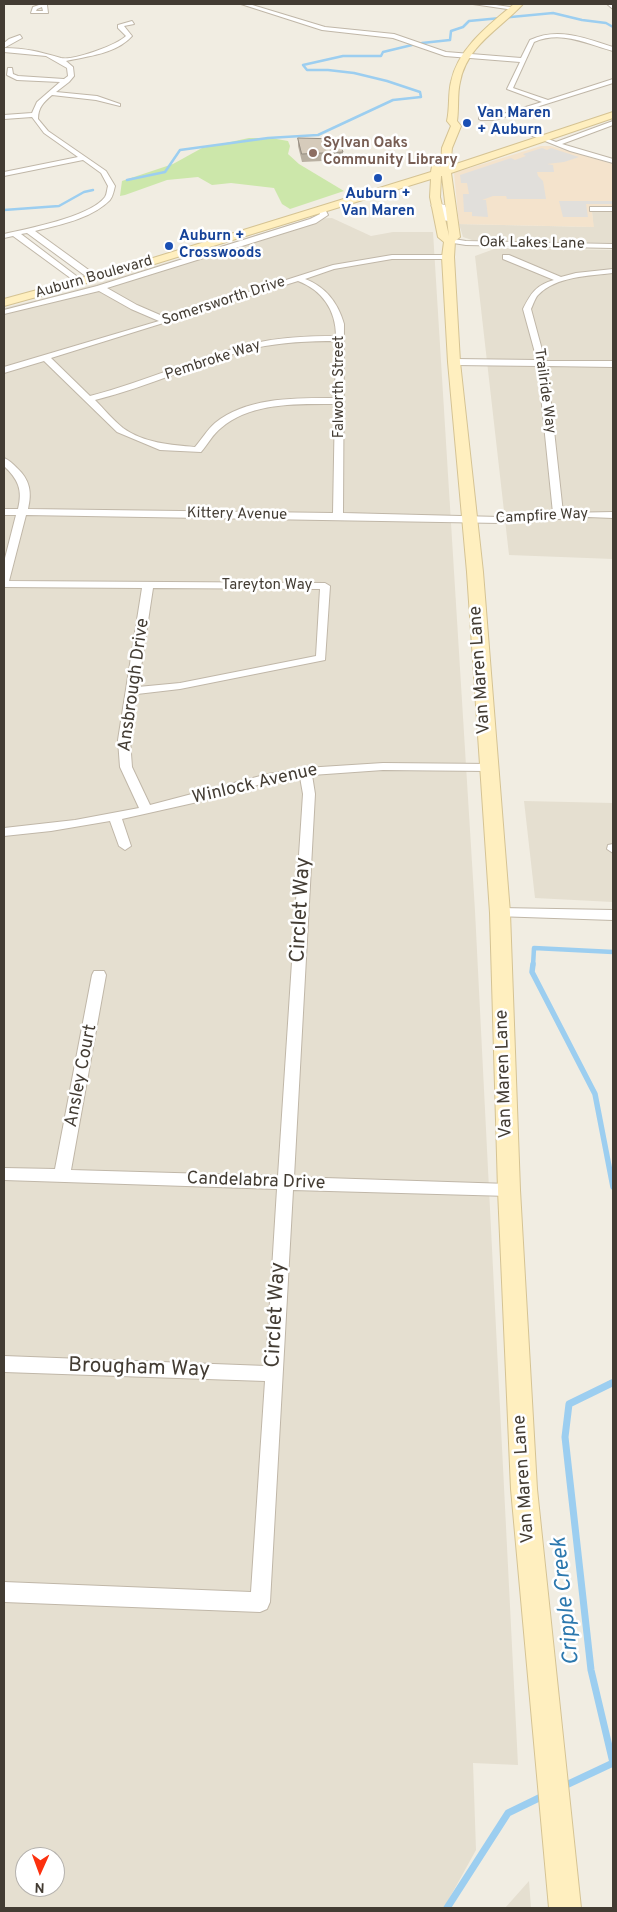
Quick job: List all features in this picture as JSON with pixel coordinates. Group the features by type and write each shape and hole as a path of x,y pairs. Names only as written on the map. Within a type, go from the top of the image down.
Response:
{"main road":[{"name":"Van Maren Lane","path":"450,240 443,237 436,201 446,146 456,126 452,121 455,84 460,67 466,56 484,34 516,6"},
{"name":"Auburn Boulevard","path":"4,296 87,280 537,137 613,108"},
{"name":"Auburn Boulevard","path":"4,303 321,210 480,153 613,115"},
{"name":"Van Maren Lane","path":"446,146 441,168 453,220 455,237 450,240"},
{"path":"446,146 480,153"},
{"path":"372,193 416,187 428,190 436,201"},
{"name":"Van Maren Lane","path":"450,240 448,257 454,362 470,520 500,912 509,1190 524,1489 565,1908"}],"street":[{"path":"244,4 324,29 394,36 445,54 523,60"},
{"path":"476,4 516,6"},
{"path":"610,4 613,7"},
{"path":"62,60 109,48 123,42 129,36 121,28 121,25 132,23"},
{"path":"547,102 510,89 532,41 547,36 570,36 613,49"},
{"path":"4,48 11,40 20,37"},
{"path":"4,48 40,53 62,60 71,69 71,76 67,81 39,103 34,115 37,124 108,176 112,190 100,205 77,217 4,236"},
{"path":"10,69 10,75 17,78 67,81"},
{"path":"481,118 493,119 613,81"},
{"path":"50,94 97,98 118,105"},
{"path":"4,117 34,115"},
{"path":"556,144 613,123"},
{"path":"537,137 613,161"},
{"path":"4,174 84,158"},
{"path":"436,201 442,207 446,218 453,220"},
{"path":"593,209 613,209"},
{"path":"28,230 87,280"},
{"path":"14,233 87,280 134,307 167,321"},
{"name":"Oak Lakes Lane","path":"450,240 468,243 613,246"},
{"name":"Somersworth Drive","path":"4,370 167,321 333,267 392,257 448,257"},
{"path":"506,257 559,279"},
{"name":"Trailride Way","path":"558,516 542,363 527,309 534,294 544,286 559,279 583,273 613,270"},
{"name":"Falworth Street","path":"297,278 309,282 319,289 334,306 338,314 340,338 338,516"},
{"path":"4,312 87,280"},
{"name":"Pembroke Way","path":"89,400 254,346 303,338 340,338"},
{"path":"46,358 120,430 140,441 167,448 198,450 219,424 249,410 287,403 340,401"},
{"path":"454,362 613,364"},
{"path":"4,461 25,482 26,498 4,580"},
{"name":"Kittery Avenue","path":"4,512 338,516 470,520"},
{"name":"Campfire Way","path":"470,520 613,515"},
{"name":"Tareyton Way","path":"4,584 325,586 322,658 180,686 131,691"},
{"name":"Ansbrough Drive","path":"146,810 131,781 123,754 148,585"},
{"name":"Winlock Avenue","path":"4,832 57,827 115,817 192,800 277,776 337,767 488,767"},
{"name":"Circlet Way","path":"4,1592 260,1602 309,794 306,772"},
{"path":"115,817 125,846"},
{"path":"500,912 613,914"},
{"name":"Ansley Court","path":"62,1176 99,975"},
{"name":"Candelabra Drive","path":"4,1174 509,1190"},
{"name":"Brougham Way","path":"4,1364 273,1374"}],"shaded area":[{"path":"541,146 551,146 613,164 613,207 591,206 594,227 459,224 454,173"},
{"path":"542,148 547,150 551,148 579,157 564,162 547,164 553,165 554,172 537,172 543,181 546,199 507,199 506,196 493,196 482,200 486,200 488,217 472,216 472,212 464,212 463,194 469,194 467,183 461,183 460,175 511,158 515,160 526,156 523,154"},
{"path":"559,201 613,201 613,204 586,204 588,217 563,217"},
{"path":"592,211 613,212 613,243 472,240 463,237 459,224 593,227"},
{"path":"332,218 371,236 393,232 433,232 475,911 518,1765 473,1763 476,1850 444,1908 4,1908 4,308 123,276 307,219"},
{"path":"497,248 613,250 613,559 509,555 475,256"},
{"path":"524,801 613,803 613,902 535,898"},
{"path":"529,1881 531,1908 505,1908"}],"green space":[{"path":"249,138 271,138 288,141 290,146 288,154 299,164 344,191 290,209 282,204 274,188 231,183 212,185 198,177 167,180 120,196 122,181 173,164 202,148"}],"building":[{"path":"298,138 338,139 343,152 302,154"}],"waterway":[{"path":"422,43 450,40 451,31 463,27 469,21 553,13 582,20 606,23 613,27"},
{"path":"127,180 165,172 180,150 268,138 318,135 393,100 421,97 420,92 387,81 354,73 307,70 303,65 343,56 381,56 383,52 412,45"},
{"path":"4,210 59,206 84,192 93,190"},
{"name":"Cripple Creek","path":"533,966 534,948 613,952"},
{"name":"Cripple Creek","path":"533,964 532,972 595,1094 613,1187"},
{"name":"Cripple Creek","path":"609,1384 613,1382"},
{"name":"Cripple Creek","path":"562,1787 613,1763 591,1670 565,1437 569,1404 612,1383"},
{"name":"Cripple Creek","path":"447,1908 508,1813 543,1796"}],"place":[{"name":"Van Maren + Auburn","path":"467,123"},
{"name":"Sylvan Oaks Community Library","path":"313,153"},
{"name":"Auburn + Van Maren","path":"378,178"},
{"name":"Auburn + Crosswoods","path":"169,246"}]}
